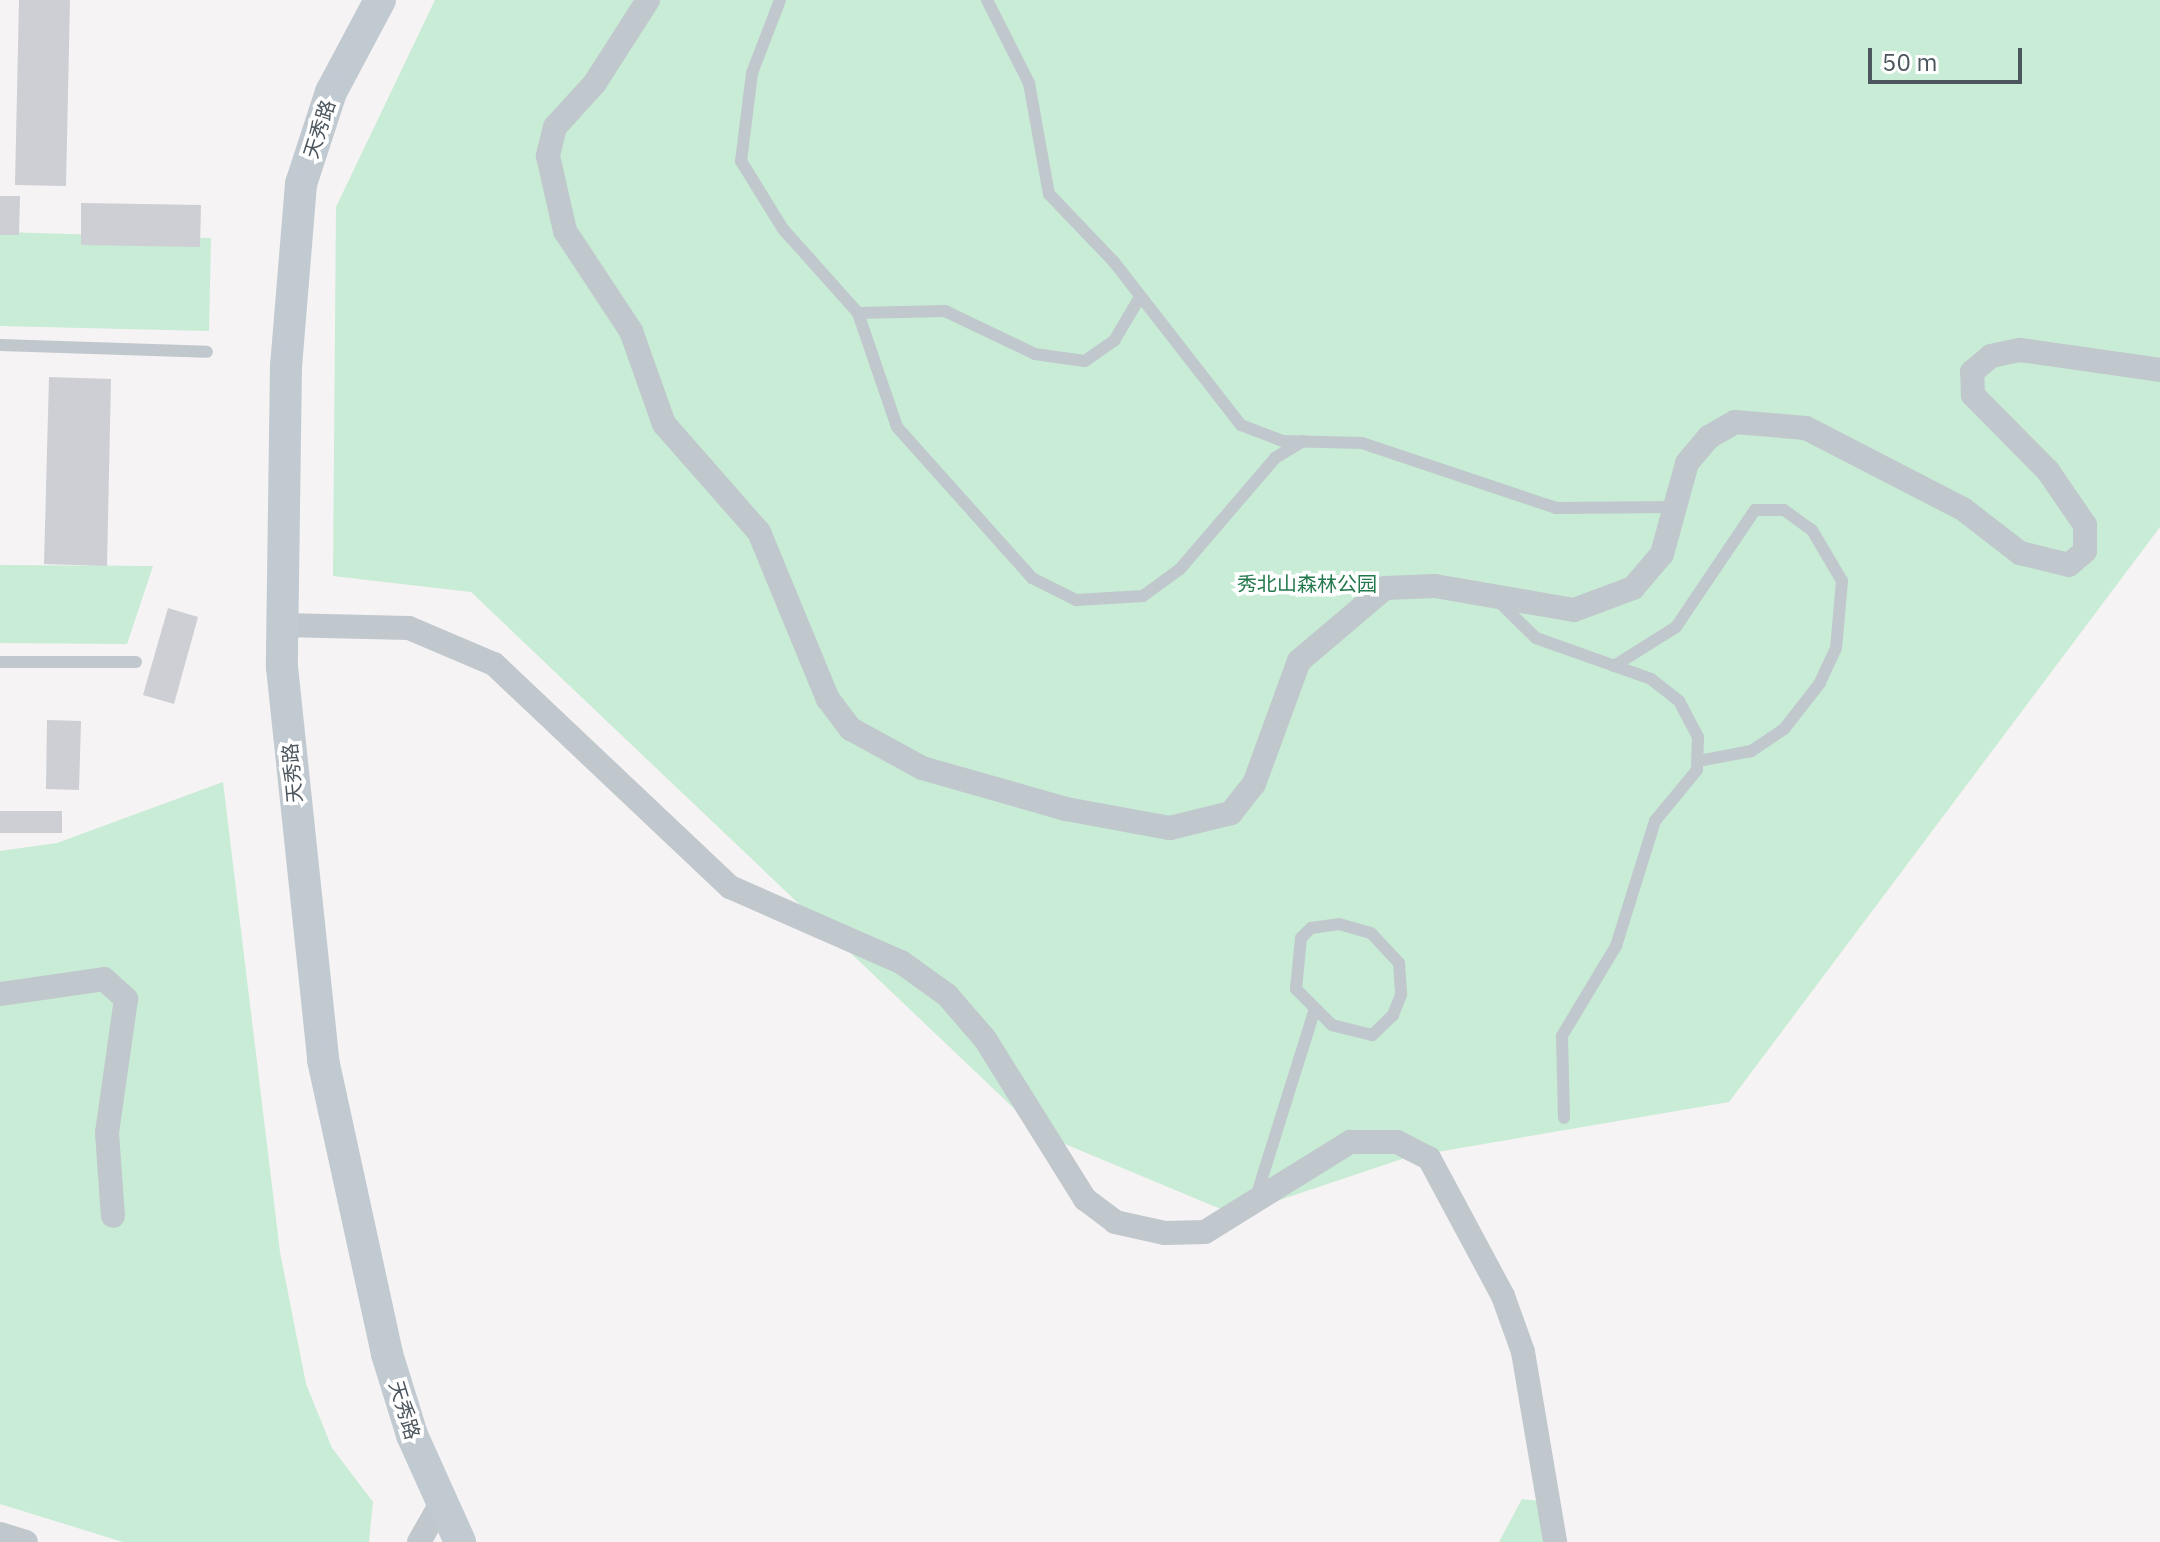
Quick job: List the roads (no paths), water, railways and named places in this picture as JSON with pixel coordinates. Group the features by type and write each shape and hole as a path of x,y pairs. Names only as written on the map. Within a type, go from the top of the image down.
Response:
{"main road":[{"name":"天秀路","path":"380,0 331,92 301,184 286,365 283,625 323,1060 387,1354 439,1507 460,1542"}],"street":[{"path":"648,0 595,83 555,127 548,156 565,231 631,331 664,424 759,532 828,699 864,740 922,768 1066,809 1170,828 1211,823 1241,804 1254,784 1299,661 1358,604 1405,584 1574,610 1633,588 1662,554 1687,463 1709,437 1735,422 1776,420 1886,465 2038,562 2069,565 2085,551 2085,525 2048,471 1973,395 1972,372 1991,356 2020,350 2160,370"},
{"path":"283,625 409,628 494,664 730,887 901,962 947,995 985,1039 1099,1214 1136,1228 1188,1235 1226,1224 1350,1142 1397,1142 1429,1158 1503,1296 1523,1352 1555,1542"},
{"path":"0,994 104,979 120,988 124,1034 107,1133 113,1216"},
{"path":"419,1542 439,1507"},
{"path":"0,1534 26,1542"}],"lane":[{"path":"780,0 752,73 741,161 783,229 858,313 897,427 1003,550 1032,578 1076,600 1128,600 1160,587 1258,476 1303,441"},
{"path":"987,0 1029,83 1049,194 1140,297 1241,425 1303,441 1362,443 1556,508 1673,507"},
{"path":"858,313 945,311 1035,354 1085,361 1114,341 1140,297"},
{"path":"0,345 207,352"},
{"path":"1614,666 1676,627 1755,510 1784,510 1812,530 1842,581 1836,648 1820,683 1784,729 1751,751 1698,761"},
{"path":"1494,597 1536,638 1651,679 1679,701 1694,720 1698,761 1655,821 1616,946 1562,1036 1564,1118"},
{"path":"0,662 136,662"},
{"path":"1254,1204 1314,1012 1292,971 1311,928 1357,927 1388,946 1399,963 1401,995 1382,1028 1358,1034 1314,1012"}],"park label":[{"name":"秀北山森林公园","path":"1307,583"}]}
